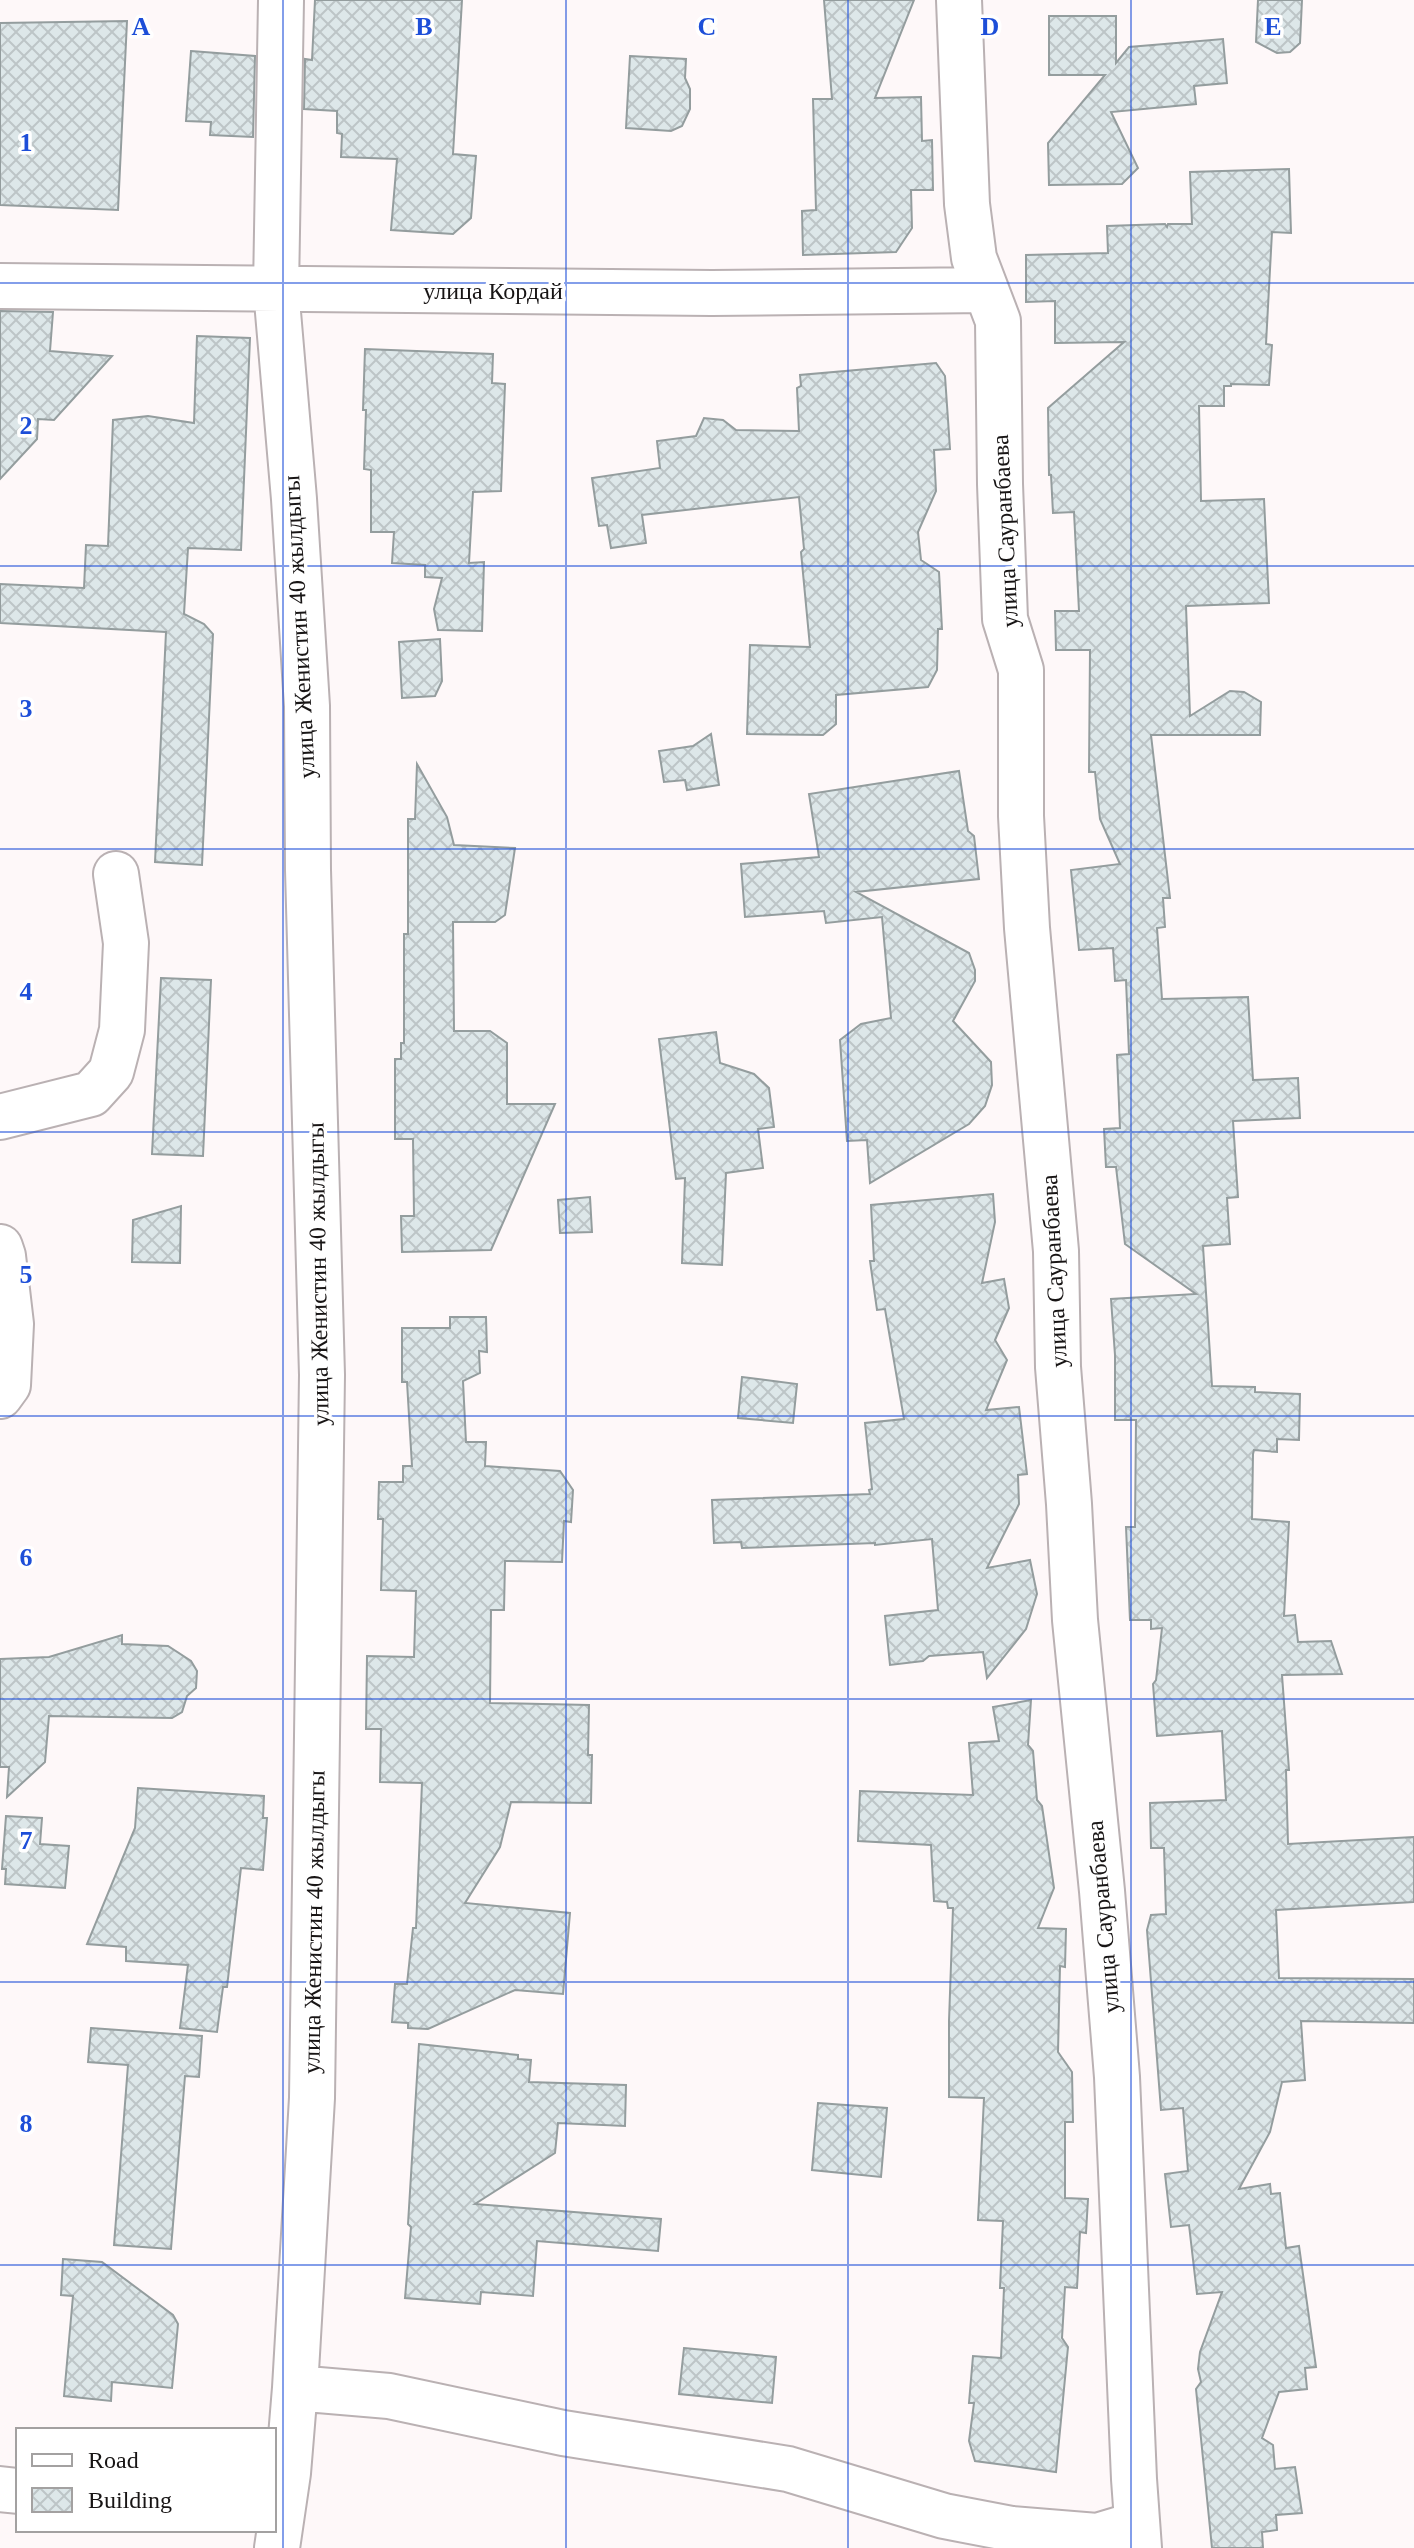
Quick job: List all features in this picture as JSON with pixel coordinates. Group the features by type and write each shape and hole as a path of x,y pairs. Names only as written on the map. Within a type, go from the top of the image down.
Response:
{"street":[{"name":"улица Женистин 40 жылдыгы","path":"277,2528 295,2388 312,2098 322,1375 308,870 307,706 276,289 281,0"},
{"name":"улица Сауранбаева","path":"959,0 967,204 974,258 998,321 1005,619 1021,670 1021,816 1027,928 1056,1251 1058,1367 1075,1620 1117,2077 1138,2536"},
{"name":"улица Кордай","path":"0,286 712,293 986,290"},
{"path":"0,1117 91,1094 111,1072 122,1030 126,943 116,874"},
{"path":"0,1247 11,1324 8,1385 0,1396"},
{"path":"295,2388 389,2396 563,2433 788,2469 944,2516 1012,2529 1138,2536"}],"building":[{"path":"315,0 462,0 453,154 476,156 471,218 453,234 391,230 397,159 341,157 342,134 337,133 337,111 304,109 305,59 312,60"},
{"path":"824,0 914,0 875,98 921,97 922,141 932,140 933,190 911,190 912,228 896,252 803,255 802,211 816,210 813,99 832,99"},
{"path":"1258,0 1302,0 1300,43 1290,52 1277,53 1256,42"},
{"path":"1049,16 1116,16 1116,63 1129,47 1223,39 1227,83 1194,86 1196,104 1111,112 1138,168 1122,184 1049,185 1048,143 1105,75 1049,75"},
{"path":"127,21 118,210 0,205 0,23"},
{"path":"191,51 255,56 253,137 210,135 211,122 186,121"},
{"path":"630,56 686,59 685,78 690,89 690,109 682,126 671,131 626,128"},
{"path":"1289,169 1291,233 1272,232 1266,344 1272,345 1269,385 1224,386 1224,406 1199,406 1201,501 1264,499 1269,603 1186,606 1190,716 1230,691 1244,692 1261,702 1260,735 1151,735 1170,898 1163,898 1165,927 1157,928 1162,999 1248,997 1253,1080 1298,1078 1300,1118 1233,1121 1238,1197 1227,1198 1230,1244 1203,1246 1212,1386 1255,1387 1255,1392 1300,1394 1299,1440 1277,1439 1277,1452 1254,1450 1252,1519 1289,1522 1284,1616 1295,1615 1298,1642 1331,1641 1342,1674 1282,1675 1289,1770 1286,1770 1288,1844 1414,1837 1414,1902 1276,1910 1279,1978 1414,1979 1414,2023 1301,2021 1305,2080 1282,2082 1270,2132 1239,2189 1270,2184 1271,2194 1280,2193 1286,2248 1299,2246 1316,2367 1305,2368 1307,2389 1279,2392 1262,2438 1273,2445 1275,2469 1295,2467 1302,2513 1276,2515 1277,2530 1262,2532 1263,2548 1212,2548 1196,2389 1201,2382 1198,2369 1200,2352 1222,2292 1197,2294 1189,2225 1171,2227 1165,2174 1188,2171 1183,2108 1161,2110 1147,1930 1151,1915 1166,1914 1164,1848 1151,1848 1150,1803 1226,1800 1222,1731 1157,1736 1153,1684 1162,1628 1151,1629 1151,1620 1130,1620 1126,1527 1135,1527 1136,1420 1115,1420 1111,1299 1196,1294 1125,1244 1116,1167 1106,1167 1104,1129 1120,1128 1117,1055 1129,1054 1126,980 1115,981 1113,948 1079,950 1071,870 1120,864 1100,819 1095,772 1089,772 1090,650 1056,650 1055,611 1079,611 1074,512 1053,513 1049,475 1048,408 1124,342 1055,343 1055,301 1026,302 1026,255 1108,253 1107,226 1165,224 1167,227 1168,224 1192,224 1190,172"},
{"path":"0,311 53,312 50,351 112,356 54,420 38,419 37,439 0,479"},
{"path":"197,336 250,338 241,550 188,548 184,614 204,624 213,634 202,865 155,862 166,632 0,623 0,584 84,588 86,545 108,546 113,420 148,416 194,423"},
{"path":"365,349 493,354 492,383 505,384 501,491 473,492 469,563 484,562 482,631 438,630 434,609 442,578 425,577 425,565 392,563 394,532 371,532 371,470 364,469"},
{"path":"936,363 945,376 950,449 934,450 936,491 918,532 921,560 939,572 942,629 938,629 937,670 928,687 836,695 836,724 823,735 747,734 750,645 810,647 799,497 642,515 646,543 611,548 607,525 599,526 592,478 660,468 657,441 696,436 704,418 723,420 736,430 799,431 797,388 801,386 800,375"},
{"path":"440,639 442,681 435,696 402,698 399,642"},
{"path":"711,734 719,785 687,790 685,780 664,782 659,751 693,746"},
{"path":"417,764 447,817 454,845 515,848 505,915 495,922 453,922 454,1031 490,1031 507,1043 507,1104 555,1104 491,1250 402,1252 401,1216 414,1216 413,1139 395,1139 395,1059 401,1059 401,1043 404,1043 408,819 415,819"},
{"path":"959,771 968,831 974,836 979,879 856,892 969,953 975,981 953,1021 991,1062 992,1085 985,1106 969,1124 870,1183 867,1140 847,1141 840,1040 861,1024 891,1018 882,917 826,923 824,911 745,917 741,864 819,857 809,794"},
{"path":"161,978 211,980 203,1156 152,1154"},
{"path":"716,1032 720,1063 754,1074 769,1088 774,1127 758,1129 763,1168 726,1173 722,1265 682,1263 685,1178 676,1179 659,1039"},
{"path":"993,1194 995,1222 982,1283 1004,1279 1009,1308 995,1340 1007,1360 986,1410 1019,1407 1027,1474 1018,1475 1019,1504 987,1568 1030,1560 1037,1594 1026,1629 987,1678 983,1652 929,1656 923,1661 890,1665 885,1616 938,1610 932,1539 875,1545 742,1548 741,1542 714,1543 712,1500 870,1494 865,1423 904,1419 885,1309 877,1310 870,1261 874,1261 871,1205"},
{"path":"590,1197 592,1232 560,1233 558,1200"},
{"path":"181,1206 180,1263 132,1262 133,1220"},
{"path":"450,1317 486,1317 487,1352 479,1351 480,1373 463,1381 466,1442 486,1442 485,1466 560,1471 573,1490 571,1522 564,1521 562,1562 505,1561 504,1610 491,1610 490,1703 589,1705 591,1803 511,1802 500,1847 465,1903 570,1913 563,1994 515,1990 428,2029 408,2028 408,2023 392,2022 395,1984 407,1984 413,1928 416,1928 422,1783 380,1782 381,1729 366,1729 367,1656 414,1657 416,1591 381,1590 383,1519 378,1519 379,1482 403,1482 403,1466 412,1466 407,1382 402,1382 402,1328 450,1328"},
{"path":"742,1377 797,1384 793,1423 738,1418"},
{"path":"122,1635 122,1644 168,1646 191,1661 197,1671 196,1688 187,1696 182,1712 172,1718 49,1716 45,1762 7,1797 9,1767 0,1767 0,1659 49,1657"},
{"path":"1031,1700 1028,1745 1033,1751 1037,1800 1042,1806 1054,1888 1038,1928 1066,1929 1065,1967 1060,1966 1058,2052 1072,2072 1073,2122 1065,2122 1065,2198 1088,2199 1086,2233 1080,2232 1077,2288 1065,2287 1062,2338 1068,2347 1056,2472 975,2461 969,2441 974,2403 969,2403 973,2356 1001,2358 1003,2221 978,2220 984,2098 949,2097 953,1908 948,1908 947,1902 934,1901 931,1845 858,1841 860,1791 973,1795 969,1743 999,1741 993,1707"},
{"path":"138,1788 264,1796 263,1818 267,1818 263,1870 241,1868 227,1987 223,1987 217,2032 180,2028 188,1965 126,1961 126,1947 87,1944 135,1828"},
{"path":"6,1816 42,1818 40,1844 69,1846 65,1888 5,1884 6,1869 2,1869"},
{"path":"91,2028 202,2036 199,2077 185,2076 171,2249 114,2245 128,2065 88,2062"},
{"path":"419,2044 518,2055 518,2059 531,2060 529,2082 626,2085 625,2126 558,2123 555,2153 475,2204 661,2219 658,2251 537,2241 533,2296 481,2292 480,2304 405,2298"},
{"path":"818,2103 887,2108 881,2177 812,2170"},
{"path":"63,2259 102,2262 173,2315 178,2324 172,2388 112,2382 111,2401 64,2396 73,2296 61,2295"},
{"path":"684,2348 776,2357 772,2403 679,2394"}]}
